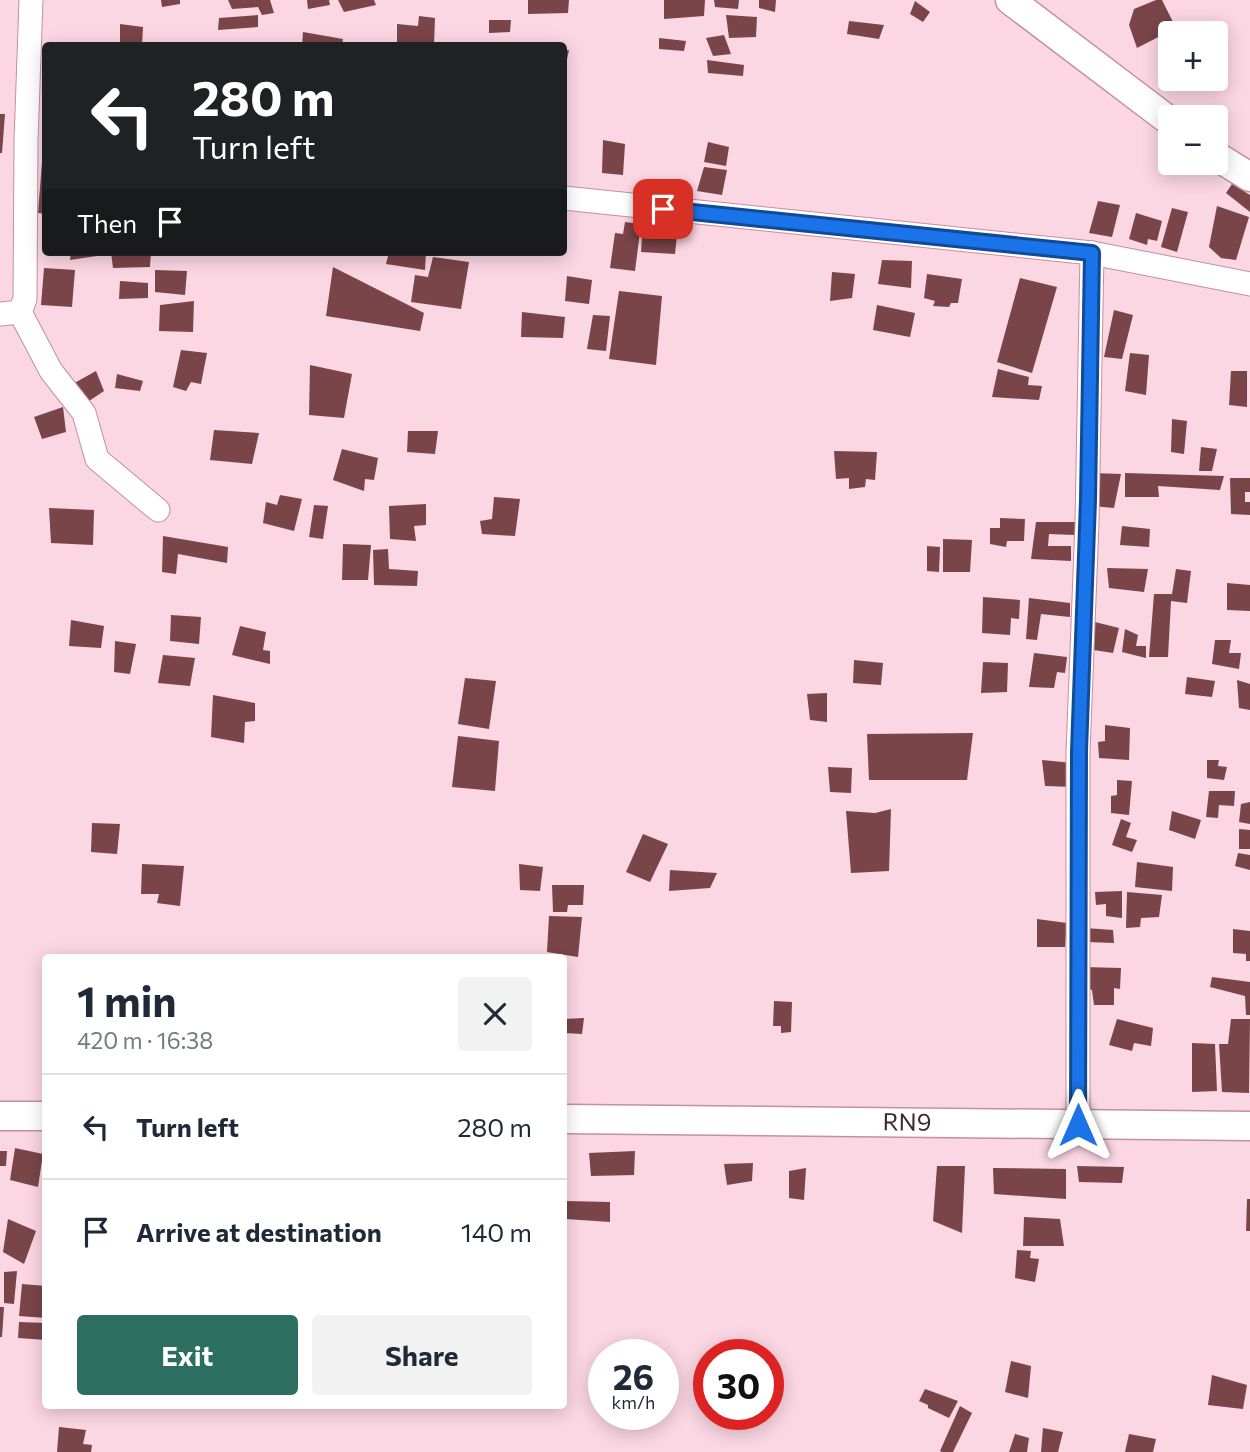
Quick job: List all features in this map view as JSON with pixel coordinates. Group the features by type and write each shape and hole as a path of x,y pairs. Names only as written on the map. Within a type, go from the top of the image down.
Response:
{"main road":[{"path":"1010,0 1158,111"},
{"path":"1228,163 1250,177"},
{"path":"0,1116 42,1116"},
{"name":"RN9","path":"567,1119 1250,1126"}],"street":[{"path":"31,0 36,142 25,299 10,313 84,413 97,459 158,510"},
{"path":"567,198 1092,253 1250,284"},
{"path":"1078,1125 1079,751 1092,253"}],"building":[{"path":"161,0 180,0 180,4 162,7"},
{"path":"228,0 270,0 274,13 262,15 258,7 232,9"},
{"path":"307,0 329,0 330,5 308,9"},
{"path":"338,0 374,0 376,5 344,12"},
{"path":"528,0 569,0 568,13 528,14"},
{"path":"664,0 705,0 704,16 664,19"},
{"path":"714,0 739,0 738,9 715,7"},
{"path":"759,0 776,0 775,12 759,8"},
{"path":"1162,0 1172,21 1158,21 1158,37 1137,48 1129,25 1134,9"},
{"path":"915,1 930,12 923,22 910,14"},
{"path":"258,15 258,27 218,30 219,18"},
{"path":"726,15 757,17 756,37 729,38"},
{"path":"419,16 435,18 434,42 397,42 397,24 418,26"},
{"path":"489,20 511,20 510,32 489,33"},
{"path":"849,21 884,25 879,39 847,34"},
{"path":"120,24 143,27 142,42 120,42"},
{"path":"303,32 343,39 343,42 302,42"},
{"path":"724,35 731,54 713,56 706,38"},
{"path":"659,38 686,41 684,51 659,49"},
{"path":"707,60 744,65 743,76 708,73"},
{"path":"0,114 5,114 2,153 0,153"},
{"path":"603,140 625,144 623,175 602,173"},
{"path":"708,142 729,147 726,166 704,162"},
{"path":"42,162 42,214 38,213"},
{"path":"704,167 727,170 722,195 697,191"},
{"path":"1232,184 1250,195 1250,212 1226,193"},
{"path":"1098,201 1120,205 1112,237 1089,233"},
{"path":"1217,206 1249,217 1236,260 1221,258 1209,247"},
{"path":"1172,208 1188,212 1177,252 1161,247"},
{"path":"1136,213 1162,221 1157,241 1148,239 1147,245 1129,239"},
{"path":"625,222 641,224 635,271 610,268 615,233 623,234"},
{"path":"643,222 678,225 675,254 641,252"},
{"path":"70,256 97,256 70,260"},
{"path":"112,256 151,256 150,267 113,268"},
{"path":"388,256 426,256 425,270 386,264"},
{"path":"433,257 469,262 461,309 411,302 415,275 428,277"},
{"path":"882,260 912,261 911,288 878,284"},
{"path":"333,267 424,313 420,331 326,316"},
{"path":"44,268 75,270 72,307 41,305"},
{"path":"155,270 187,271 185,295 155,292"},
{"path":"832,272 855,274 852,298 830,301"},
{"path":"927,274 962,279 958,303 951,303 949,307 933,306 935,301 924,298"},
{"path":"567,276 592,280 589,304 565,301"},
{"path":"1020,278 1057,287 1032,373 997,362"},
{"path":"120,281 148,283 148,298 119,299"},
{"path":"619,291 662,296 656,365 609,359"},
{"path":"194,301 193,332 159,331 160,305"},
{"path":"877,305 915,313 910,337 873,330"},
{"path":"1114,310 1133,315 1122,359 1104,357"},
{"path":"522,312 565,317 563,338 521,337"},
{"path":"593,315 610,316 606,351 587,349"},
{"path":"181,350 207,353 201,384 191,382 186,391 173,387"},
{"path":"1130,353 1149,355 1146,395 1125,391"},
{"path":"310,365 352,374 344,418 309,415"},
{"path":"998,369 1029,377 1028,385 1042,386 1039,400 992,397"},
{"path":"96,371 104,391 83,405 69,386"},
{"path":"1231,371 1247,371 1247,407 1229,405"},
{"path":"117,374 143,381 140,391 115,388"},
{"path":"63,407 66,432 42,439 34,417"},
{"path":"1172,419 1187,421 1184,454 1171,452"},
{"path":"214,430 259,433 252,464 210,460"},
{"path":"408,431 438,431 435,454 407,452"},
{"path":"1201,447 1217,449 1212,471 1199,471"},
{"path":"342,449 378,458 374,480 365,479 364,491 333,480"},
{"path":"834,451 877,452 875,480 866,479 865,487 849,489 849,478 836,479"},
{"path":"1092,473 1121,474 1114,508 1092,506"},
{"path":"1125,473 1224,476 1220,490 1158,486 1159,497 1125,497"},
{"path":"1230,478 1250,478 1250,492 1245,492 1245,502 1250,502 1250,515 1231,514"},
{"path":"280,495 302,499 294,531 263,523 266,502 277,505"},
{"path":"494,497 520,499 515,536 482,534 480,521 492,519"},
{"path":"426,504 426,525 414,526 416,541 390,539 389,506"},
{"path":"314,505 328,506 323,539 309,537"},
{"path":"49,508 94,510 93,545 51,543"},
{"path":"1000,518 1025,519 1024,541 1007,541 1006,547 990,544 990,528 1000,528"},
{"path":"1036,522 1076,522 1075,535 1049,534 1048,546 1071,546 1071,561 1031,559"},
{"path":"1122,526 1150,529 1149,547 1120,545"},
{"path":"163,536 228,547 227,563 178,554 176,574 162,572"},
{"path":"943,539 972,540 970,572 943,572"},
{"path":"343,544 371,545 368,580 342,580"},
{"path":"927,546 940,547 939,572 927,571"},
{"path":"388,549 389,569 418,571 417,586 374,585 373,550"},
{"path":"1107,568 1148,569 1144,592 1109,588"},
{"path":"1176,569 1191,571 1187,603 1171,601 1168,657 1149,657 1154,594 1172,594"},
{"path":"1227,583 1250,585 1250,611 1227,610"},
{"path":"983,597 1020,600 1019,619 1011,618 1010,635 982,633"},
{"path":"1029,598 1070,603 1070,617 1041,614 1037,640 1026,639"},
{"path":"171,615 201,617 199,644 170,641"},
{"path":"71,620 104,626 101,648 69,646"},
{"path":"1095,622 1119,628 1113,653 1087,649"},
{"path":"240,626 266,632 263,650 270,651 270,664 232,655"},
{"path":"1125,629 1138,635 1136,646 1146,646 1146,658 1122,652"},
{"path":"1215,640 1231,640 1229,653 1241,653 1239,669 1212,664"},
{"path":"115,641 136,644 130,674 114,672"},
{"path":"1034,653 1067,657 1065,673 1057,672 1054,688 1029,687"},
{"path":"163,655 195,658 190,686 158,683"},
{"path":"854,660 883,663 881,685 853,683"},
{"path":"983,662 1008,663 1007,692 981,693"},
{"path":"1187,677 1215,681 1212,697 1185,694"},
{"path":"465,678 496,681 489,729 458,724"},
{"path":"1237,680 1250,684 1250,710 1239,708"},
{"path":"827,693 827,722 810,720 807,694"},
{"path":"213,695 255,703 255,721 245,722 244,743 211,737"},
{"path":"1105,725 1130,728 1129,760 1099,758 1098,742 1105,741"},
{"path":"973,733 967,780 869,780 867,734"},
{"path":"458,736 499,741 495,791 452,787"},
{"path":"1042,760 1073,763 1073,787 1045,786"},
{"path":"1207,760 1219,760 1218,766 1227,767 1224,780 1207,778"},
{"path":"828,767 852,768 851,793 830,792"},
{"path":"1117,780 1132,781 1129,815 1111,813 1111,796 1117,795"},
{"path":"1209,791 1235,791 1234,806 1219,805 1218,818 1206,817"},
{"path":"1250,802 1250,824 1239,822 1241,804"},
{"path":"891,809 889,871 851,873 846,811 875,813"},
{"path":"1172,811 1201,820 1195,839 1169,830"},
{"path":"1121,819 1131,823 1126,837 1137,840 1132,852 1112,845"},
{"path":"92,823 120,824 117,854 91,852"},
{"path":"1239,829 1250,830 1250,849 1239,849"},
{"path":"643,834 668,844 650,882 626,872"},
{"path":"1238,853 1250,855 1250,870 1235,866"},
{"path":"1137,862 1173,867 1172,891 1135,887"},
{"path":"142,864 184,866 180,906 157,903 159,894 141,894"},
{"path":"519,864 543,867 540,891 520,890"},
{"path":"670,870 717,873 710,888 669,891"},
{"path":"552,885 584,885 583,905 568,905 567,912 553,912"},
{"path":"1122,891 1122,918 1106,916 1106,904 1096,905 1095,892"},
{"path":"1127,892 1162,895 1159,917 1141,918 1140,927 1126,928"},
{"path":"549,916 582,917 578,957 547,952"},
{"path":"1037,919 1067,923 1065,947 1037,947"},
{"path":"1085,928 1113,930 1114,943 1087,942"},
{"path":"1233,929 1250,931 1250,961 1246,961 1246,954 1233,953"},
{"path":"1084,967 1121,968 1120,989 1114,988 1114,1005 1094,1005 1092,990 1084,988"},
{"path":"1212,977 1250,982 1250,1015 1246,1015 1245,996 1210,987"},
{"path":"774,1001 792,1002 791,1032 781,1033 781,1026 773,1026"},
{"path":"584,1018 582,1034 567,1033 567,1019"},
{"path":"1117,1019 1153,1028 1151,1046 1134,1043 1132,1051 1109,1045"},
{"path":"1231,1019 1250,1019 1249,1093 1222,1092 1219,1044 1228,1044"},
{"path":"1192,1043 1215,1044 1217,1091 1192,1092"},
{"path":"15,1148 42,1154 38,1187 10,1180"},
{"path":"0,1151 7,1151 6,1166 0,1166"},
{"path":"635,1151 634,1175 591,1176 589,1153"},
{"path":"753,1163 752,1181 727,1185 724,1164"},
{"path":"937,1166 965,1166 962,1233 933,1221"},
{"path":"1077,1166 1124,1167 1122,1183 1079,1182"},
{"path":"806,1168 804,1200 789,1198 789,1171"},
{"path":"993,1168 1066,1169 1066,1199 994,1194"},
{"path":"1247,1199 1250,1199 1250,1231 1246,1231"},
{"path":"567,1201 610,1202 610,1222 567,1219"},
{"path":"1024,1217 1060,1219 1064,1246 1023,1246"},
{"path":"8,1219 36,1231 24,1264 3,1252"},
{"path":"1017,1250 1031,1251 1030,1258 1039,1259 1035,1282 1015,1278"},
{"path":"17,1271 14,1304 4,1303 4,1272"},
{"path":"22,1284 42,1286 42,1318 19,1316"},
{"path":"0,1307 4,1307 2,1337 0,1337"},
{"path":"19,1322 42,1323 42,1340 18,1338"},
{"path":"1011,1361 1031,1366 1028,1398 1005,1392"},
{"path":"1212,1375 1247,1385 1243,1409 1208,1405"},
{"path":"925,1389 958,1401 949,1418 919,1401"},
{"path":"960,1406 972,1413 953,1452 942,1452 940,1451"},
{"path":"59,1427 86,1430 83,1444 92,1445 91,1452 57,1452"},
{"path":"1043,1428 1063,1432 1058,1452 1041,1452"},
{"path":"1015,1434 1029,1438 1027,1452 1009,1452"},
{"path":"1129,1434 1156,1439 1153,1452 1125,1452"}],"route":[{"path":"663,209 1092,253 1088,500 1079,751 1078,1125"}]}
